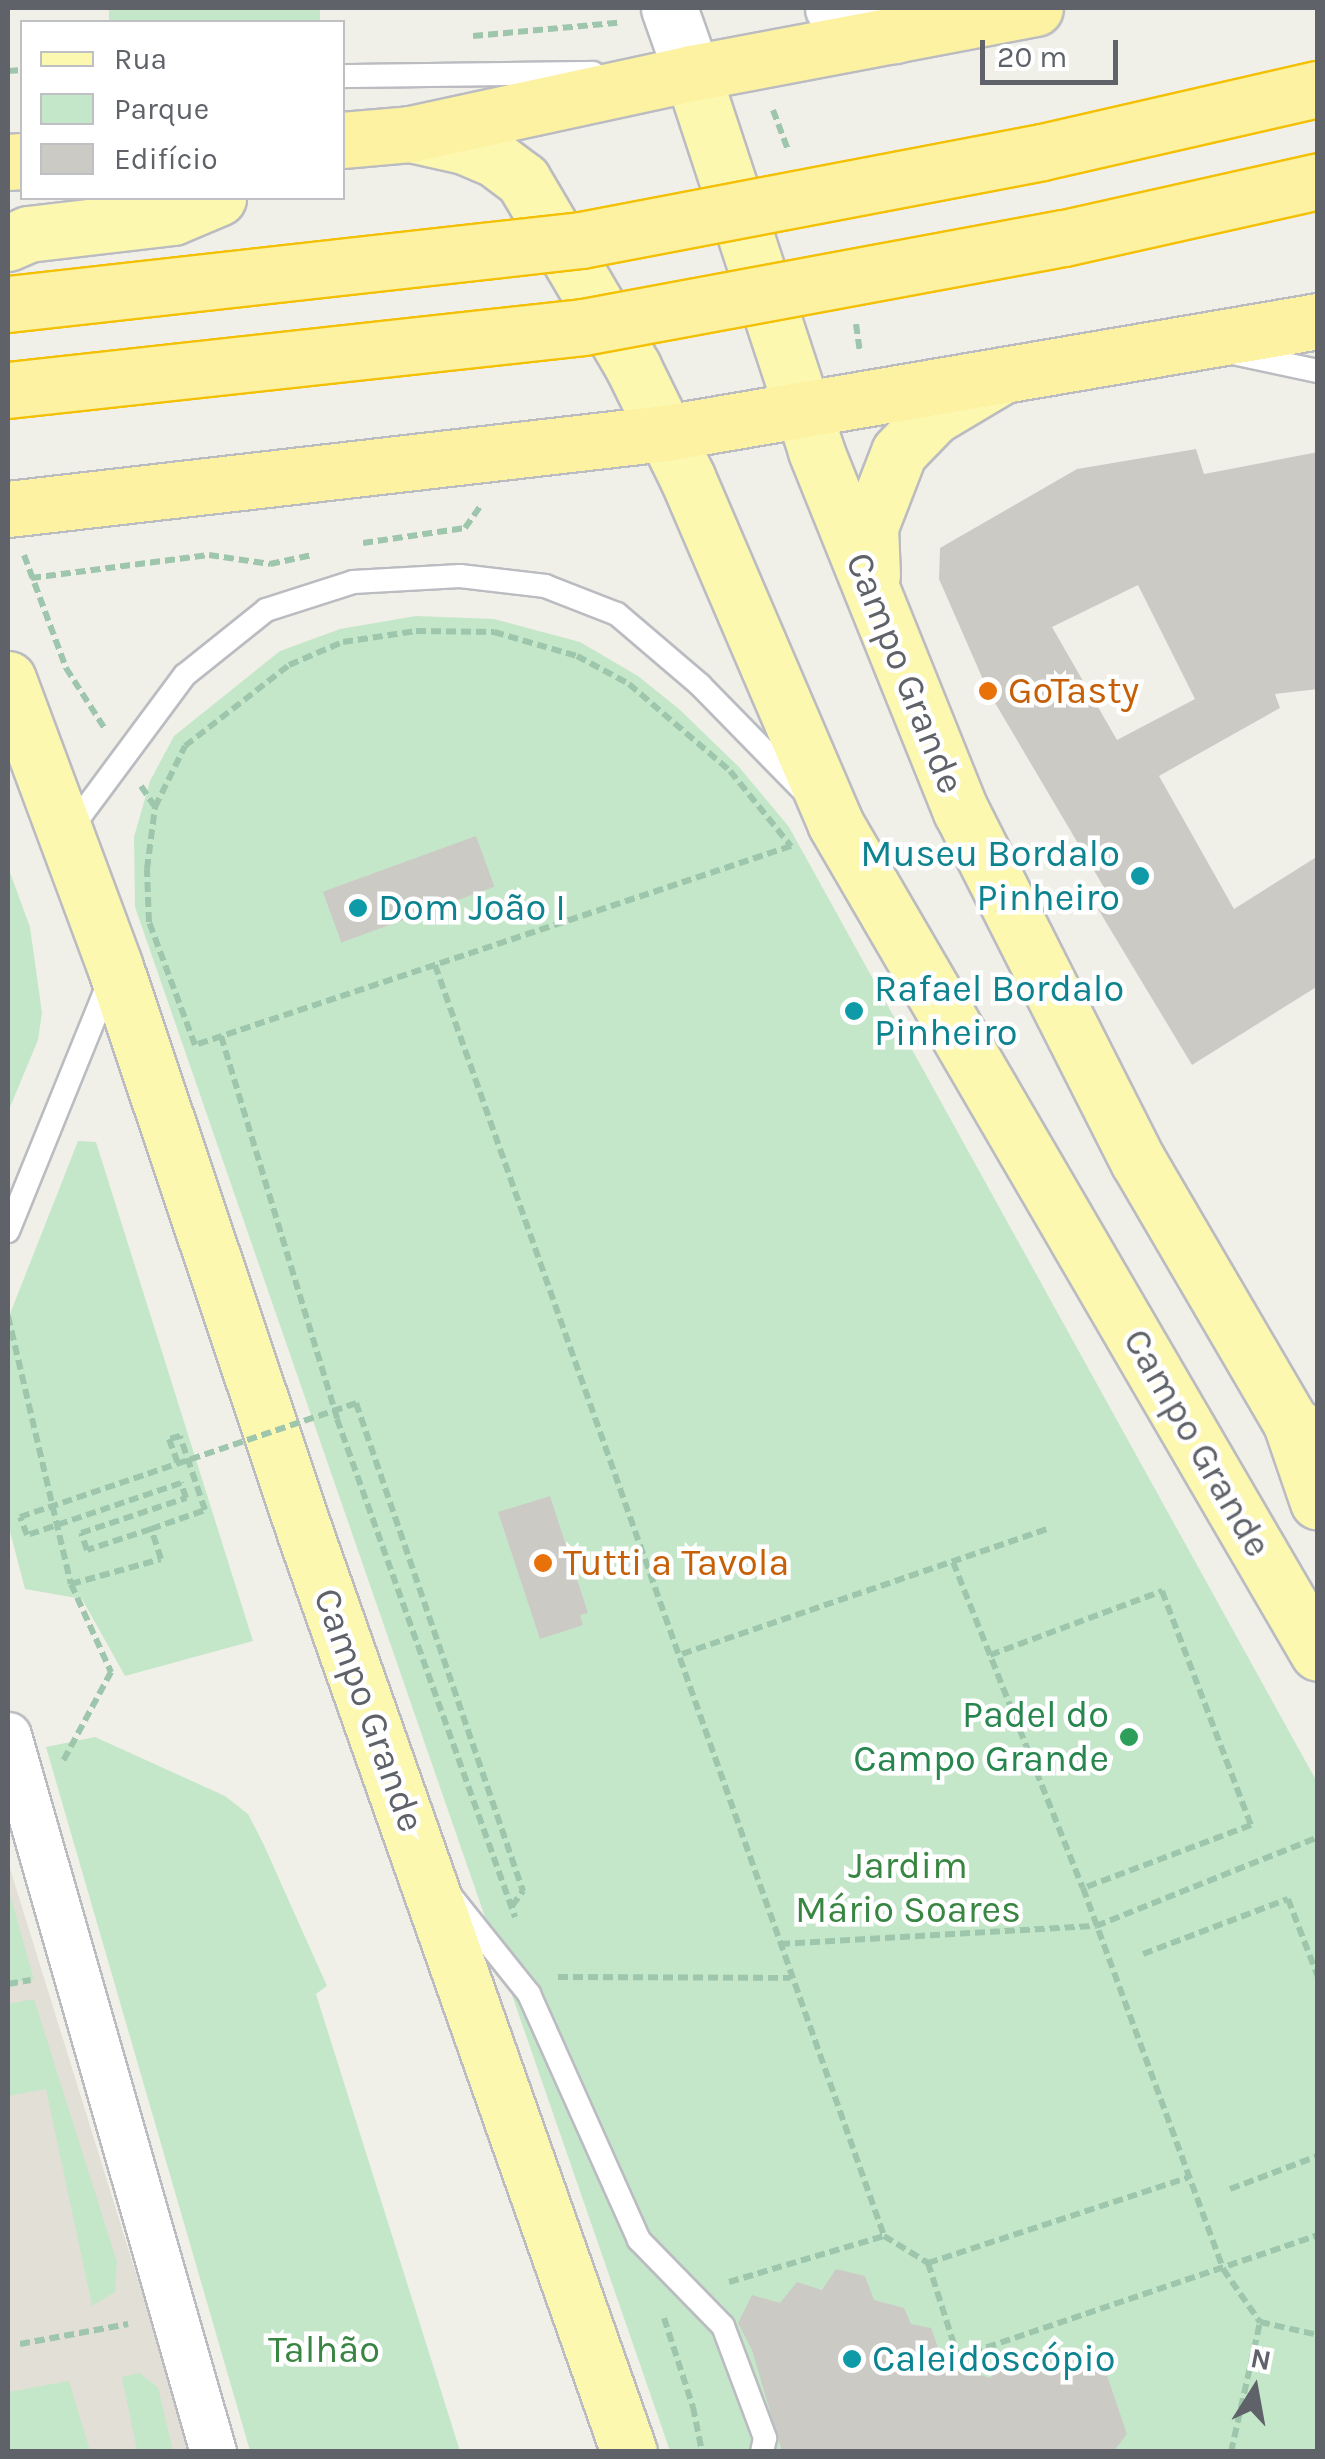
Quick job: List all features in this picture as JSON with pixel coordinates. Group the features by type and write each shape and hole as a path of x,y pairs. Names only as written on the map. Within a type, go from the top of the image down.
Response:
{"highway":[{"path":"345,141 410,134 692,73 1035,8"},
{"path":"8,304 582,240 1042,152 1318,90"},
{"path":"8,390 584,327 1064,238 1318,181"},
{"path":"8,509 665,434 1318,321"}],"main road":[{"path":"669,8 692,73"},
{"path":"832,8 894,35"},
{"name":"Campo Grande","path":"692,73 803,411 962,811 1093,1078 1304,1432 1318,1502"},
{"name":"Campo Grande","path":"410,134 464,146 495,159 523,180 633,367 835,823 1318,1652"},
{"path":"8,243 28,234 173,217 213,200"},
{"path":"873,594 870,526 899,452 934,416 1007,372"},
{"name":"Campo Grande","path":"8,679 115,967 305,1534 630,2452"}],"street":[{"path":"8,1736 213,2452"}],"lane":[{"path":"345,76 434,72 692,73"},
{"path":"1186,343 1318,370"},
{"path":"66,835 184,675 266,610 353,582 460,576 545,586 617,614 700,685 835,823"},
{"path":"8,1231 115,967"},
{"path":"425,1866 530,1994 639,2240 723,2326 764,2438 762,2452"}],"path":[{"path":"470,36 618,23"},
{"path":"352,546 465,528 488,497"},
{"path":"8,509 66,668 155,806"},
{"path":"31,578 209,555 270,564 319,553"},
{"path":"416,631 494,632 576,656 628,684 730,771 790,846 194,1045 149,922 147,869 155,806 185,746 290,665 344,642 416,631"},
{"path":"435,965 682,1654 791,1978 884,2236 928,2263 958,2357 1318,2234"},
{"path":"222,1036 337,1419 518,1925"},
{"path":"8,1316 71,1584 111,1672 74,1747"},
{"path":"178,1464 170,1439 180,1436 205,1510 87,1550 82,1533 186,1498 180,1483 26,1535 20,1517 178,1464 356,1404 522,1891 511,1908"},
{"path":"71,1584 161,1560 151,1528"},
{"path":"682,1654 1051,1528"},
{"path":"953,1562 1083,1888 1223,2269 1260,2322 1318,2335"},
{"path":"990,1655 1162,1590 1251,1824 1083,1888"},
{"path":"780,1944 1096,1926 1318,1838"},
{"path":"1143,1954 1288,1899 1318,1978"},
{"path":"556,1976 791,1978"},
{"path":"1230,2189 1318,2156"},
{"path":"928,2263 1188,2178"},
{"path":"694,2293 884,2236"},
{"path":"663,2315 694,2408 702,2452"},
{"path":"20,2344 172,2316"},
{"path":"1231,2452 1260,2322"}],"shaded area":[{"path":"8,1862 191,2451 8,2451"}],"green space":[{"path":"109,8 320,8 320,20 109,20"},
{"name":"Jardim Mário Soares","path":"416,616 494,619 580,642 638,676 679,709 739,767 789,827 1317,1782 1317,2451 670,2451 135,907 134,837 150,781 174,736 280,651 340,629"},
{"path":"8,867 30,927 42,1013 38,1040 8,1112"},
{"path":"78,1141 96,1142 253,1641 125,1676 82,1599 25,1589 8,1524 8,1319"},
{"name":"Talhão","path":"95,1737 225,1796 248,1814 263,1843 327,1986 316,1994 460,2451 250,2451 46,1747"},
{"path":"8,1887 34,1980 8,1984"},
{"path":"34,1999 117,2262 115,2292 92,2306 46,2089 8,2096 8,2004"},
{"path":"139,2373 158,2387 173,2451 137,2451 122,2377"},
{"path":"69,2381 90,2451 8,2451 8,2392"}],"building":[{"path":"1196,449 1204,474 1318,452 1318,689 1275,694 1280,708 1159,776 1234,909 1318,856 1318,986 1192,1065 1098,909 1112,901 988,691 939,579 940,548 1077,469","holes":["1138,585 1195,699 1117,740 1052,627"]},
{"path":"476,836 494,887 341,942 323,892"},
{"name":"Tutti a Tavola","path":"550,1496 588,1613 580,1615 583,1625 540,1639 498,1512"},
{"name":"Caleidoscópio","path":"836,2269 865,2276 874,2300 904,2308 911,2324 931,2328 943,2362 990,2378 1005,2360 1027,2366 1045,2347 1101,2358 1127,2434 1113,2452 782,2452 752,2350 738,2323 752,2295 780,2303 797,2282 822,2290"}],"place":[{"name":"GoTasty","path":"988,691"},
{"name":"Museu Bordalo Pinheiro","path":"1140,876"},
{"name":"Dom João I","path":"358,908"},
{"name":"Rafael Bordalo Pinheiro","path":"854,1011"},
{"name":"Tutti a Tavola","path":"543,1563"},
{"name":"Padel do Campo Grande","path":"1129,1737"},
{"name":"Caleidoscópio","path":"852,2359"}]}
